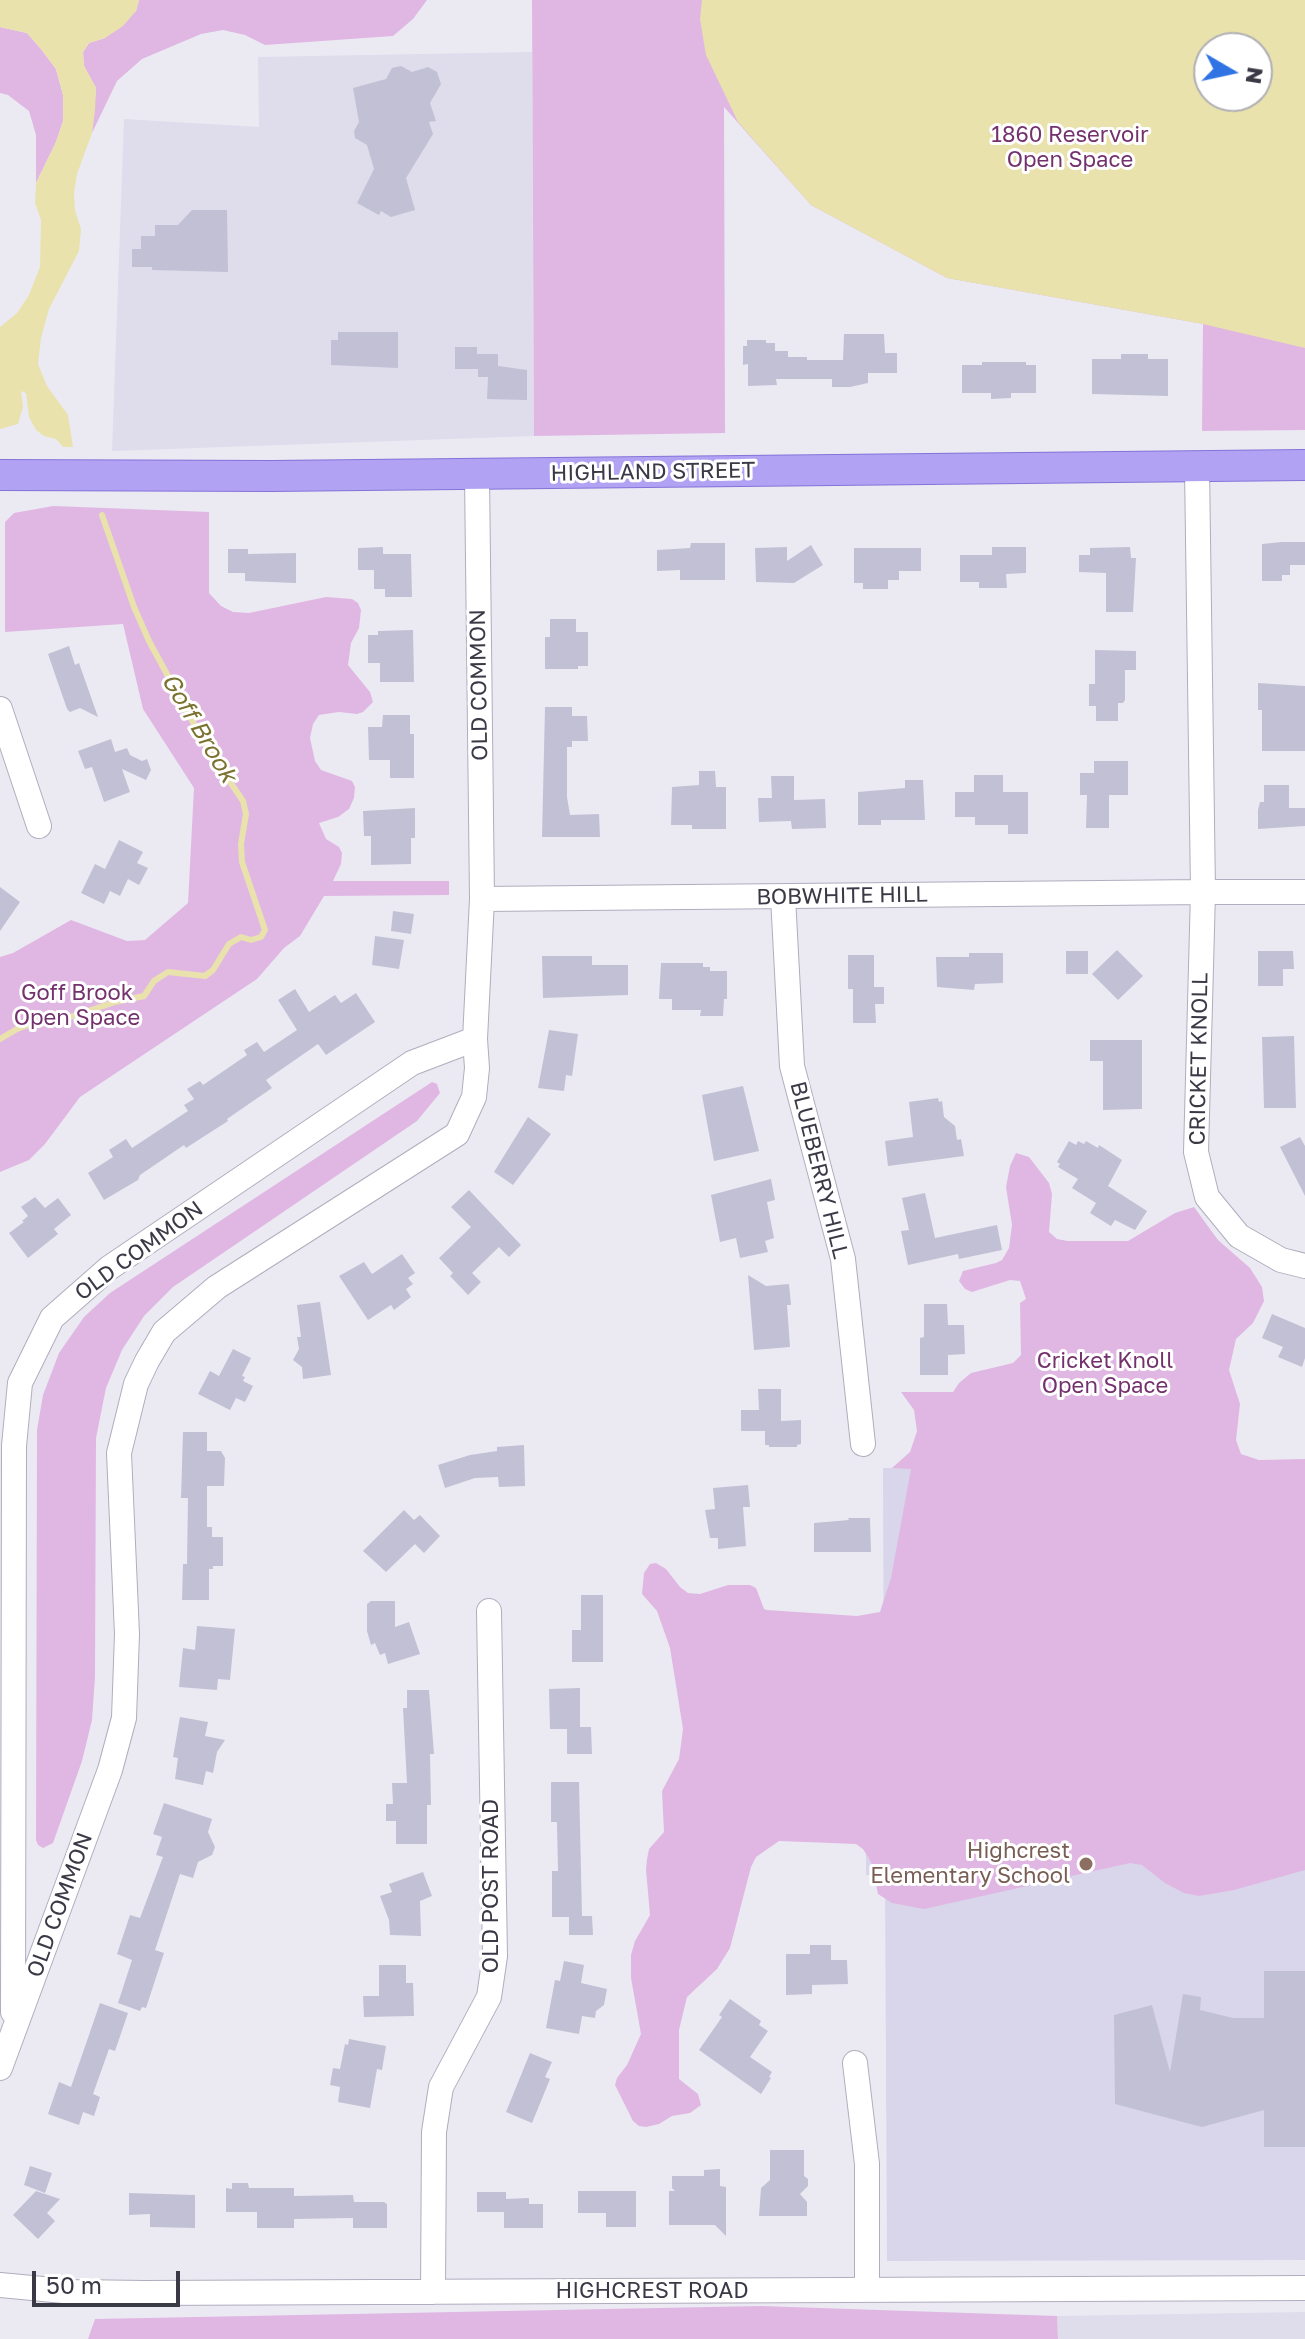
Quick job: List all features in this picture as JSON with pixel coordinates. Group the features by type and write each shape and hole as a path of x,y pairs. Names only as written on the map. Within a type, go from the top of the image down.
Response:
{"main road":[{"name":"HIGHLAND STREET","path":"0,475 477,475 1305,465"}],"street":[{"name":"CRICKET KNOLL","path":"1197,467 1203,892 1196,1152 1207,1197 1239,1236 1281,1260 1305,1266"},
{"name":"OLD COMMON","path":"0,2068 110,1770 124,1718 127,1634 119,1453 136,1384 147,1361 164,1332 217,1287 457,1134 474,1097 482,899 477,475"},
{"path":"0,709 39,826"},
{"path":"1203,892 1305,892"},
{"name":"BOBWHITE HILL","path":"482,899 1203,892"},
{"name":"BLUEBERRY HILL","path":"783,897 792,1066 843,1259 863,1444"},
{"name":"OLD COMMON","path":"13,2031 14,1446 20,1383 52,1318 109,1268 412,1063 475,1039"},
{"name":"OLD POST ROAD","path":"433,2292 434,2132 441,2087 489,1997 495,1956 489,1611"},
{"path":"855,2063 867,2164 867,2290"},
{"name":"HIGHCREST ROAD","path":"0,2285 74,2292 1305,2288"}],"shaded area":[{"path":"0,0 139,0 136,11 123,26 105,38 89,43 83,52 84,66 96,88 92,133 77,174 74,193 81,229 79,251 49,309 38,364 47,386 68,415 73,447 63,447 56,439 36,430 29,417 26,393 21,391 23,407 18,424 0,429 0,327 17,313 29,295 40,267 41,220 35,203 36,183 63,121 63,95 56,69 27,33 0,27"},
{"name":"1860 Reservoir Open Space","path":"702,0 1305,0 1305,348 1203,324 947,278 811,205 738,122 706,55 700,19"},
{"path":"532,52 534,436 112,451 124,119 259,127 258,57"},
{"name":"Highcrest Elementary School","path":"1120,1467 1305,1634 1305,2260 887,2261 885,1875 866,1875 866,1753 884,1752 883,1468"},
{"path":"1305,2312 1305,2339 1058,2339 1057,2316"}],"green space":[{"path":"139,0 427,0 413,19 393,36 265,45 245,35 223,30 201,34 142,59 117,81 92,133 96,88 84,66 83,52 89,43 105,38 136,11"},
{"name":"1860 Reservoir Open Space","path":"532,0 1305,0 1305,430 1202,431 1203,324 947,278 811,205 724,107 725,433 534,436"},
{"path":"0,27 27,33 56,69 63,95 63,121 36,183 36,135 29,111 8,95 0,93"},
{"name":"Goff Brook Open Space","path":"53,506 209,512 209,593 221,606 233,612 249,613 326,597 352,599 358,603 361,610 359,628 351,643 348,665 370,692 373,702 357,714 339,712 319,715 310,738 315,761 321,770 352,781 355,787 349,809 338,817 319,823 326,839 339,847 342,853 341,864 333,881 449,881 449,895 324,896 300,936 284,948 257,979 80,1097 29,1160 0,1172 0,957 13,953 71,920 127,941 145,940 188,903 194,788 143,709 123,624 5,632 5,522 14,513"},
{"path":"432,1082 437,1084 440,1093 417,1121 173,1287 144,1316 122,1350 106,1388 96,1438 92,1720 82,1761 53,1843 43,1848 36,1840 37,1430 43,1395 59,1353 84,1317 110,1293"},
{"name":"Cricket Knoll Open Space","path":"1016,1153 1029,1157 1049,1183 1052,1194 1049,1232 1057,1239 1128,1241 1175,1213 1194,1207 1218,1240 1250,1268 1262,1287 1264,1301 1253,1323 1236,1339 1229,1370 1240,1404 1236,1440 1241,1454 1259,1460 1305,1459 1305,1870 1234,1890 1199,1896 1184,1893 1142,1865 1130,1863 924,1909 892,1903 878,1894 871,1862 856,1844 779,1841 756,1857 751,1867 730,1948 717,1969 687,1997 679,2030 679,2079 698,2094 701,2105 690,2113 672,2116 659,2124 639,2126 633,2121 615,2085 641,2034 631,1978 631,1955 650,1915 647,1859 649,1849 664,1832 662,1791 679,1759 683,1729 670,1648 657,1611 642,1594 644,1573 650,1564 656,1563 666,1569 688,1593 700,1594 728,1585 750,1585 756,1588 767,1610 857,1616 880,1612 891,1578 911,1469 892,1468 910,1452 917,1431 914,1410 901,1392 953,1392 971,1373 1013,1363 1021,1355 1020,1303 1026,1299 1020,1281 1010,1280 972,1292 959,1281 963,1271 1002,1260 1009,1248 1012,1225 1006,1187"},
{"path":"761,2306 1057,2316 1058,2339 88,2339 95,2319"}],"building":[{"path":"401,66 412,72 428,67 437,72 441,84 430,103 436,121 429,122 433,134 406,178 415,210 391,217 381,211 379,215 357,203 374,169 367,145 355,138 354,131 359,122 353,88 386,79 392,68"},
{"path":"192,210 227,210 228,272 132,267 132,249 141,249 141,236 155,236 155,225 178,225"},
{"path":"338,332 398,332 398,368 331,365 331,340 338,340"},
{"path":"844,334 884,334 885,353 897,353 897,373 868,373 868,383 850,387 832,387 832,379 776,379 777,385 748,386 748,364 743,365 743,346 747,346 747,340 775,343 775,351 788,351 788,357 843,360"},
{"path":"455,347 477,347 477,354 498,354 498,366 527,370 527,400 487,399 488,377 478,377 478,369 455,369"},
{"path":"1121,354 1148,354 1148,359 1168,359 1168,396 1092,394 1092,359 1121,359"},
{"path":"982,362 1026,362 1026,365 1036,365 1036,393 1011,393 1011,398 991,399 991,393 962,393 962,365 982,365"},
{"path":"1305,542 1305,565 1290,565 1290,575 1282,575 1282,581 1262,581 1262,544"},
{"path":"691,543 725,543 725,580 680,580 680,570 657,571 657,550 690,548"},
{"path":"811,545 823,565 794,583 756,582 755,548 787,547 787,561"},
{"path":"383,547 383,554 411,554 412,597 385,597 385,589 374,589 374,570 358,570 358,548"},
{"path":"992,547 1026,547 1026,573 1006,574 1007,588 979,588 979,582 960,582 960,555 992,555"},
{"path":"1130,547 1131,558 1136,558 1133,612 1106,612 1106,573 1079,572 1079,555 1090,555 1090,548"},
{"path":"854,548 921,548 921,571 899,571 899,580 888,580 888,589 863,589 863,583 854,583"},
{"path":"228,549 248,549 248,554 296,553 296,583 245,581 245,573 228,573"},
{"path":"550,619 576,619 576,632 588,632 588,666 545,669 545,637 550,637"},
{"path":"413,630 414,682 380,682 380,663 368,663 368,635 378,635 378,631"},
{"path":"69,646 75,665 79,663 98,717 80,708 70,712 67,709 48,654"},
{"path":"1095,650 1136,651 1136,670 1125,670 1125,700 1118,703 1118,721 1096,721 1096,706 1089,706 1089,684 1095,684"},
{"path":"1258,683 1305,686 1305,751 1262,751 1262,710 1258,710"},
{"path":"545,707 572,707 572,716 587,716 588,741 572,741 572,747 567,747 567,797 570,815 599,814 600,837 542,837"},
{"path":"383,715 410,715 410,734 414,734 414,778 390,778 390,760 369,760 368,727 382,727"},
{"path":"111,739 115,752 127,748 130,755 142,761 147,759 151,770 146,780 122,769 130,792 104,802 92,767 85,769 78,751"},
{"path":"1094,761 1128,761 1128,795 1109,795 1109,828 1086,828 1087,795 1080,795 1080,773 1094,773"},
{"path":"699,771 715,771 716,787 726,787 726,829 692,829 692,825 671,825 672,787 699,785"},
{"path":"974,775 1003,775 1003,792 1028,792 1028,834 1008,834 1008,825 975,825 975,817 955,817 955,792 974,792"},
{"path":"771,776 794,776 794,800 825,799 826,828 792,829 791,821 759,822 758,798 772,798"},
{"path":"905,780 923,780 925,820 881,820 881,825 858,825 858,792 905,788"},
{"path":"1264,785 1289,785 1289,808 1305,808 1305,826 1258,829 1258,810 1260,802 1264,802"},
{"path":"415,808 411,864 371,865 371,836 364,836 363,811"},
{"path":"119,840 143,852 137,863 148,868 139,885 128,879 120,896 110,891 104,904 81,893 95,864 105,869"},
{"path":"0,887 20,902 0,931"},
{"path":"393,911 414,914 411,934 391,931"},
{"path":"375,936 404,940 399,969 372,965"},
{"path":"1117,950 1143,976 1118,1000 1092,974"},
{"path":"1066,951 1088,951 1088,974 1066,974"},
{"path":"1258,951 1293,951 1294,969 1283,969 1283,986 1258,986"},
{"path":"969,953 1003,953 1003,983 975,984 974,990 937,987 936,957 969,957"},
{"path":"848,955 874,955 874,987 884,987 884,1004 875,1004 876,1023 853,1023 853,989 848,989"},
{"path":"542,956 592,956 592,965 628,965 628,995 543,998"},
{"path":"661,963 703,963 703,967 710,967 710,971 727,971 727,999 724,999 723,1016 700,1016 701,1010 672,1010 672,999 659,999"},
{"path":"295,989 309,1012 335,995 341,1003 356,993 375,1022 326,1055 318,1044 266,1080 272,1088 228,1121 186,1148 184,1145 140,1175 138,1180 104,1200 88,1173 113,1157 109,1150 126,1139 132,1148 188,1111 184,1105 194,1099 187,1089 200,1081 203,1085 247,1055 244,1050 257,1042 264,1052 297,1030 278,1000"},
{"path":"549,1030 578,1034 572,1076 566,1075 564,1091 538,1088"},
{"path":"1294,1036 1296,1108 1264,1108 1262,1037"},
{"path":"1090,1040 1142,1040 1142,1109 1103,1110 1103,1061 1090,1061"},
{"path":"743,1086 759,1151 714,1161 702,1095"},
{"path":"938,1098 939,1102 942,1101 944,1117 955,1126 957,1140 961,1139 964,1156 888,1166 885,1141 913,1137 909,1102"},
{"path":"528,1117 551,1134 513,1185 494,1172"},
{"path":"1300,1137 1305,1146 1305,1196 1280,1147"},
{"path":"1069,1141 1076,1145 1078,1141 1084,1144 1086,1141 1098,1148 1099,1145 1122,1160 1108,1186 1147,1211 1135,1230 1115,1220 1111,1226 1090,1213 1096,1203 1072,1188 1078,1179 1058,1167 1060,1164 1057,1162"},
{"path":"771,1179 775,1200 767,1202 774,1238 765,1241 768,1252 740,1258 736,1238 720,1242 711,1195"},
{"path":"469,1190 521,1245 509,1257 499,1247 472,1273 481,1282 468,1295 450,1276 453,1273 439,1258 471,1227 451,1207"},
{"path":"925,1193 935,1238 997,1225 1002,1250 959,1259 958,1254 908,1265 901,1231 909,1230 902,1198"},
{"path":"35,1197 45,1208 58,1198 71,1215 54,1229 58,1234 28,1258 9,1233 24,1222 28,1216 21,1207"},
{"path":"402,1254 415,1273 408,1278 413,1284 406,1289 411,1297 394,1310 391,1305 368,1320 339,1276 364,1262 372,1274"},
{"path":"748,1275 766,1286 789,1284 790,1347 754,1350"},
{"path":"320,1302 331,1375 303,1379 302,1367 293,1360 299,1349 297,1337 301,1337 297,1305"},
{"path":"924,1304 947,1304 948,1325 964,1325 965,1354 948,1355 948,1375 920,1375"},
{"path":"1272,1314 1305,1328 1302,1367 1278,1357 1283,1347 1262,1338"},
{"path":"233,1349 251,1358 242,1376 245,1377 243,1381 253,1386 245,1402 236,1398 230,1410 198,1394 210,1371 219,1376"},
{"path":"758,1389 781,1389 781,1421 801,1420 801,1444 797,1447 769,1447 765,1445 765,1431 741,1431 741,1410 759,1410"},
{"path":"183,1432 207,1432 207,1451 221,1451 225,1458 224,1486 207,1486 207,1527 212,1527 212,1537 223,1537 223,1566 209,1569 209,1600 182,1600 183,1564 187,1564 188,1498 181,1498"},
{"path":"524,1445 525,1486 499,1487 498,1477 475,1478 445,1488 438,1465 497,1451 497,1447"},
{"path":"748,1485 750,1507 743,1507 746,1546 718,1549 718,1538 710,1538 705,1510 715,1509 713,1488"},
{"path":"404,1510 414,1520 420,1515 440,1536 424,1553 415,1544 386,1572 363,1551"},
{"path":"870,1518 871,1552 814,1552 814,1523"},
{"path":"581,1595 603,1595 603,1662 572,1662 572,1630 581,1630"},
{"path":"371,1601 395,1601 395,1627 409,1622 420,1654 388,1664 385,1653 380,1655 375,1643 371,1645 367,1631 367,1604"},
{"path":"197,1626 235,1629 230,1680 218,1679 217,1690 179,1687 183,1648 195,1650"},
{"path":"580,1688 580,1727 591,1727 592,1754 567,1754 567,1729 550,1729 549,1689"},
{"path":"407,1690 429,1690 434,1754 430,1754 431,1805 427,1805 427,1844 396,1844 396,1821 386,1821 386,1804 393,1804 392,1783 407,1783 403,1708 407,1708"},
{"path":"180,1717 208,1722 205,1736 225,1740 217,1752 213,1773 206,1771 203,1785 175,1779 178,1758 173,1757"},
{"path":"551,1782 579,1782 582,1916 592,1916 593,1935 569,1935 569,1917 552,1917 552,1871 558,1871 557,1822 551,1822"},
{"path":"164,1803 212,1819 208,1832 215,1847 212,1855 198,1862 193,1878 180,1874 155,1950 164,1953 146,2008 142,2007 140,2011 118,2003 132,1960 117,1954 130,1915 140,1918 163,1857 156,1855 162,1837 153,1834"},
{"path":"423,1872 432,1896 420,1901 421,1936 390,1935 389,1920 380,1896 392,1892 389,1884"},
{"path":"810,1945 831,1945 831,1960 847,1960 848,1984 812,1985 812,1994 786,1995 786,1954 810,1954"},
{"path":"564,1961 584,1965 581,1983 607,1989 604,2005 596,2011 595,2018 582,2016 579,2034 546,2028 555,1980 560,1981"},
{"path":"379,1965 406,1965 406,1983 413,1983 414,2016 364,2017 363,1996 379,1996"},
{"path":"1264,1971 1305,1971 1305,2147 1264,2147 1264,2110 1202,2127 1115,2104 1114,2015 1152,2005 1170,2072 1183,1994 1201,1997 1200,2010 1233,2018 1264,2018"},
{"path":"730,1999 761,2021 759,2025 768,2031 750,2057 772,2072 761,2094 699,2050 722,2017 719,2015"},
{"path":"100,2003 128,2013 115,2051 109,2049 93,2094 100,2097 94,2116 83,2112 79,2125 48,2114 59,2082 71,2087"},
{"path":"349,2039 386,2046 382,2070 377,2069 370,2108 338,2102 340,2087 330,2085 333,2068 340,2069"},
{"path":"530,2053 552,2062 545,2077 550,2079 532,2123 506,2112"},
{"path":"770,2150 804,2150 804,2176 808,2179 808,2186 800,2194 807,2202 807,2216 759,2216 761,2188 770,2180"},
{"path":"30,2166 52,2173 45,2193 24,2185"},
{"path":"720,2169 720,2186 726,2187 726,2236 715,2225 669,2225 669,2191 675,2191 672,2176 704,2176 704,2170"},
{"path":"232,2183 248,2183 249,2188 294,2188 294,2196 353,2195 354,2202 384,2202 387,2204 387,2228 353,2228 353,2218 294,2219 294,2228 257,2228 257,2212 226,2212 226,2188 232,2189"},
{"path":"36,2191 60,2199 47,2213 55,2221 38,2239 13,2215"},
{"path":"578,2191 636,2191 636,2227 606,2227 606,2213 578,2213"},
{"path":"477,2192 506,2192 506,2199 529,2198 529,2204 543,2204 543,2228 504,2228 504,2212 477,2212"},
{"path":"129,2193 195,2195 195,2228 150,2227 150,2214 129,2215"}],"waterway":[{"name":"Goff Brook","path":"0,1039 17,1029 53,1016 70,1017 144,996 154,981 168,972 205,976 213,970 229,944 241,937 251,940 261,937 265,930 242,862 241,844 246,814 243,801 207,748 149,641 102,515"}],"place":[{"name":"Highcrest Elementary School","path":"1086,1864"}]}
